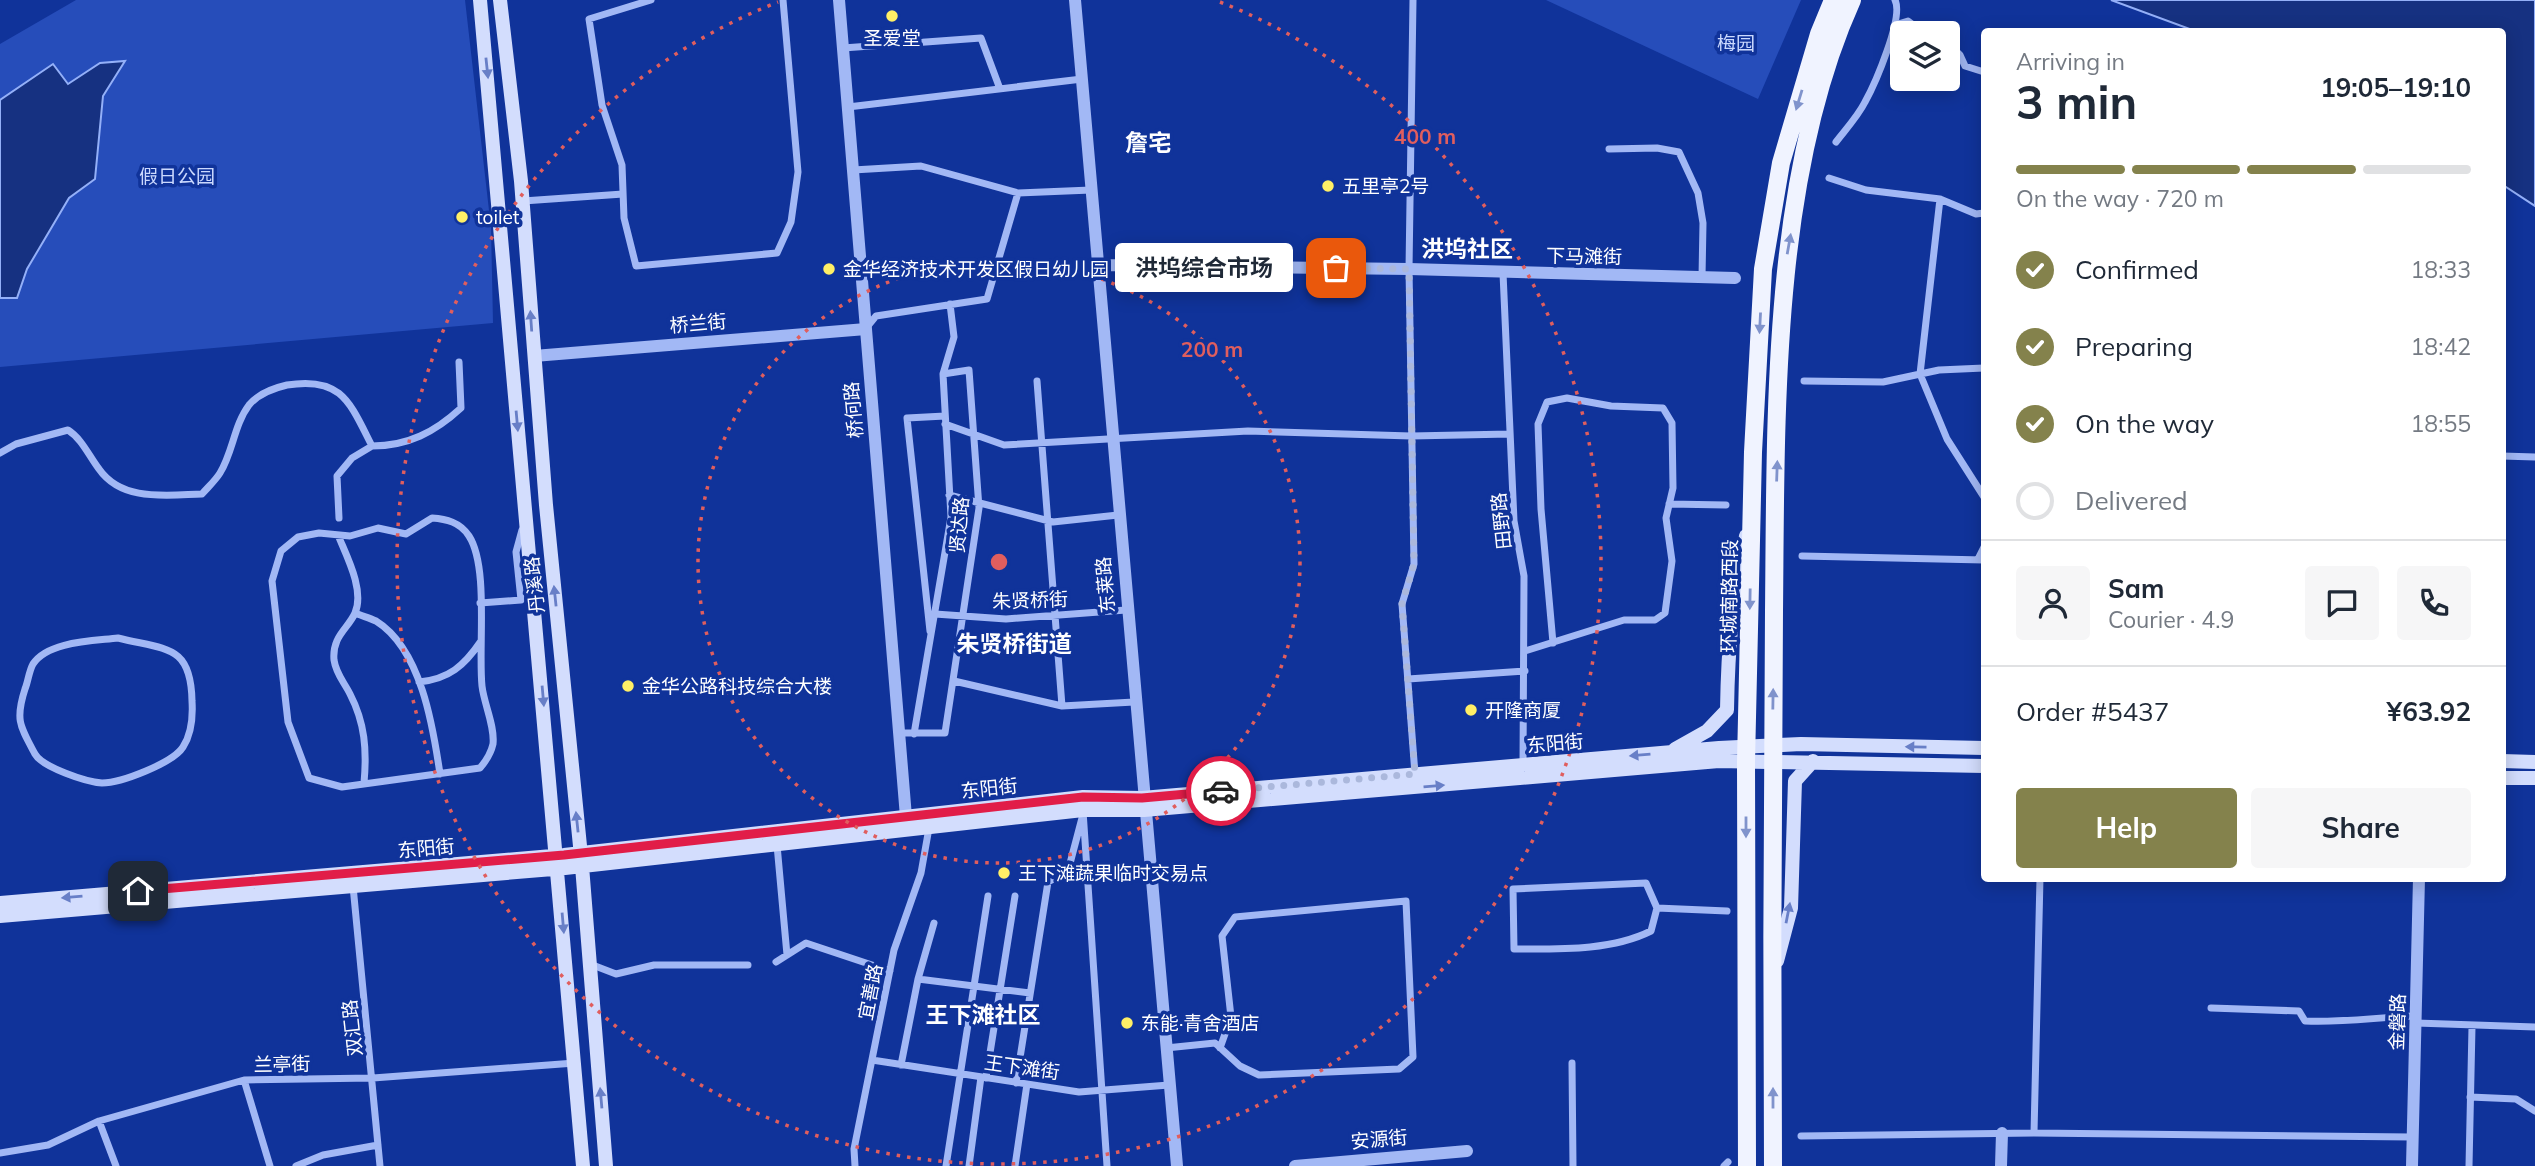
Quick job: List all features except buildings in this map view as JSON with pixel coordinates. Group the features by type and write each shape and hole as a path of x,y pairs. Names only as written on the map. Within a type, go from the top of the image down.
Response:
{"main road":[{"name":"丹溪路","path":"480,0 499,182 583,1166"},
{"name":"丹溪路","path":"500,0 521,181 606,1166"},
{"path":"1773,1166 1772,753 1775,515 1784,274 1833,0"},
{"path":"1826,37 1852,0"},
{"name":"环城南路西段","path":"1747,1166 1746,754 1752,507 1763,269 1780,163 1826,37"},
{"path":"1669,752 1707,731 1727,710 1728,634 1732,593 1752,507"},
{"name":"东阳街","path":"581,860 906,817 1083,797 1143,804 1746,754 1981,748"},
{"name":"东阳街","path":"0,903 777,845 1415,774 1669,752 1746,754"},
{"name":"东阳街","path":"1772,753 1813,761 1981,766"},
{"path":"1772,979 1790,908 1795,781 1813,761"},
{"path":"2506,761 2535,762"},
{"path":"2506,778 2535,778"},
{"name":"东阳街","path":"0,916 353,886 558,862"}],"street":[{"path":"651,0 589,19 602,105 622,165 624,218 636,266 777,253 791,222 798,172 783,0"},
{"name":"桥何路","path":"839,0 906,817"},
{"name":"东莱路","path":"1075,0 1134,702 1177,1166"},
{"path":"1413,0 1409,269 1414,564 1402,604 1415,774"},
{"path":"1895,0 1895,21"},
{"path":"843,48 981,38 1000,89"},
{"path":"1836,142 1865,102 1890,38"},
{"path":"1960,55 1965,66 1981,71"},
{"path":"848,107 1082,79"},
{"path":"1609,149 1657,148 1679,152 1698,193 1702,277"},
{"path":"853,170 920,166 1018,193 1091,190"},
{"path":"1829,178 1866,190 1940,199 1976,214 1981,213"},
{"path":"866,329 876,316 987,299 1018,193"},
{"path":"522,201 623,194"},
{"path":"1940,199 1920,374 1947,439 1981,492"},
{"name":"下马滩街","path":"1097,265 1409,269 1735,278"},
{"name":"田野路","path":"1503,273 1514,521 1524,576 1523,765"},
{"path":"914,734 951,517 943,374 954,337 950,304"},
{"name":"桥兰街","path":"534,356 866,329"},
{"path":"339,518 337,476 352,458 372,446 389,446 418,438 443,424 461,408 458,362"},
{"path":"1804,381 1883,382 1939,370 1981,368"},
{"name":"贤达路","path":"899,733 945,733 979,501 969,370 943,374"},
{"path":"1037,381 1062,706"},
{"path":"0,453 16,444 68,430 76,435 107,481 123,490 154,496 202,494 220,473 239,422 251,402 279,387 320,382 335,390 354,411 372,446"},
{"path":"1525,651 1553,643 1623,620 1654,620 1665,613 1672,561 1666,518 1672,488 1672,423 1663,408 1611,406 1567,398 1547,402 1538,424 1541,509 1553,643"},
{"path":"931,642 907,418 945,420 1004,445 1248,431 1411,436 1510,434"},
{"path":"2506,456 2535,457"},
{"path":"949,495 1047,520 1118,515"},
{"path":"1669,504 1726,505"},
{"path":"480,603 521,600 516,552 526,517"},
{"path":"432,518 448,519 469,536 478,561 480,603 482,687 493,743 480,768 342,787 309,778 288,722 272,581 281,551 298,537 319,533 350,536 378,528 406,534 432,518"},
{"path":"338,535 351,566 358,599 355,614 344,625 334,649 334,662 362,720 366,744 364,783"},
{"path":"1802,555 1981,559"},
{"name":"朱贤桥街","path":"935,614 1006,619 1126,610"},
{"path":"355,614 383,627 405,656 419,682 427,699 440,774"},
{"path":"118,638 169,651 184,660 191,675 193,722 184,746 175,757 121,780 100,783 62,772 38,760 19,724 18,712 34,663 53,649 118,638"},
{"path":"419,682 448,676 462,666 481,641"},
{"path":"1408,679 1525,671"},
{"path":"954,681 1062,706 1134,702"},
{"path":"1016,1083 1048,882 1068,871 1083,810"},
{"path":"1083,810 1107,1166"},
{"name":"宜善路","path":"855,1166 854,1149 890,971 921,873 929,828"},
{"path":"777,845 787,955"},
{"path":"2034,1133 2040,882"},
{"name":"金磐路","path":"2412,1166 2419,882"},
{"path":"1646,883 1657,908 1651,931 1631,941 1559,949 1514,949 1513,889 1646,883"},
{"name":"双汇路","path":"353,886 380,1166"},
{"path":"946,1166 988,896"},
{"path":"969,1166 1015,896"},
{"path":"1166,1048 1215,1043 1220,1048 1240,1066 1259,1075 1399,1069 1413,1057 1406,901 1235,917 1222,936 1231,1017 1220,1048"},
{"path":"1657,908 1727,911"},
{"path":"901,1065 918,979 934,923"},
{"path":"776,962 806,943 890,971"},
{"path":"590,964 616,974 654,965 748,965"},
{"path":"918,979 1030,993"},
{"path":"2211,1008 2299,1011 2305,1021 2325,1022 2357,1017 2416,1020 2472,1027 2535,1027"},
{"path":"2469,1166 2472,1027"},
{"name":"王下滩街","path":"872,1060 1016,1083 1101,1092 1169,1085"},
{"name":"兰亭街","path":"0,1153 48,1145 99,1121 244,1080 373,1078 575,1063"},
{"path":"1572,1063 1573,1166"},
{"path":"244,1080 270,1166"},
{"path":"1015,1166 1027,1084"},
{"path":"2470,1097 2516,1099 2535,1111"},
{"path":"99,1121 116,1166"},
{"path":"2001,1166 2002,1133"},
{"path":"1801,1136 2034,1133 2412,1137"},
{"path":"296,1166 323,1155 378,1145"},
{"name":"安源街","path":"1295,1166 1467,1151"}],"green space":[{"name":"假日公园","path":"76,0 465,0 491,228 493,323 0,367 0,44"},
{"name":"梅园","path":"1546,0 1801,0 1758,99"}],"shaded area":[{"path":"2111,0 2535,0 2535,206 2506,187 2506,28 2187,28"},
{"path":"125,61 103,96 95,179 69,198 27,269 17,298 0,298 0,100 53,64 68,84 100,63"}],"way so far":[{"path":"1221,791 1415,774 1402,604 1414,564 1409,269 1336,268"}],"place":[{"name":"圣爱堂","path":"892,16"},
{"name":"五里亭2号","path":"1328,186"},
{"name":"toilet","path":"462,217"},
{"name":"洪坞综合市场","path":"1336,268"},
{"name":"金华经济技术开发区假日幼儿园","path":"829,269"},
{"name":"金华公路科技综合大楼","path":"628,686"},
{"name":"开隆商厦","path":"1471,710"},
{"name":"王下滩蔬果临时交易点","path":"1004,873"},
{"name":"东能·青舍酒店","path":"1127,1023"}],"district":[{"name":"詹宅","path":"1148,143"},
{"name":"洪坞社区","path":"1467,249"},
{"name":"朱贤桥街道","path":"1014,644"},
{"name":"王下滩社区","path":"983,1015"}],"route":[{"path":"138,891 564,855 1083,797 1142,798 1221,791"}]}
